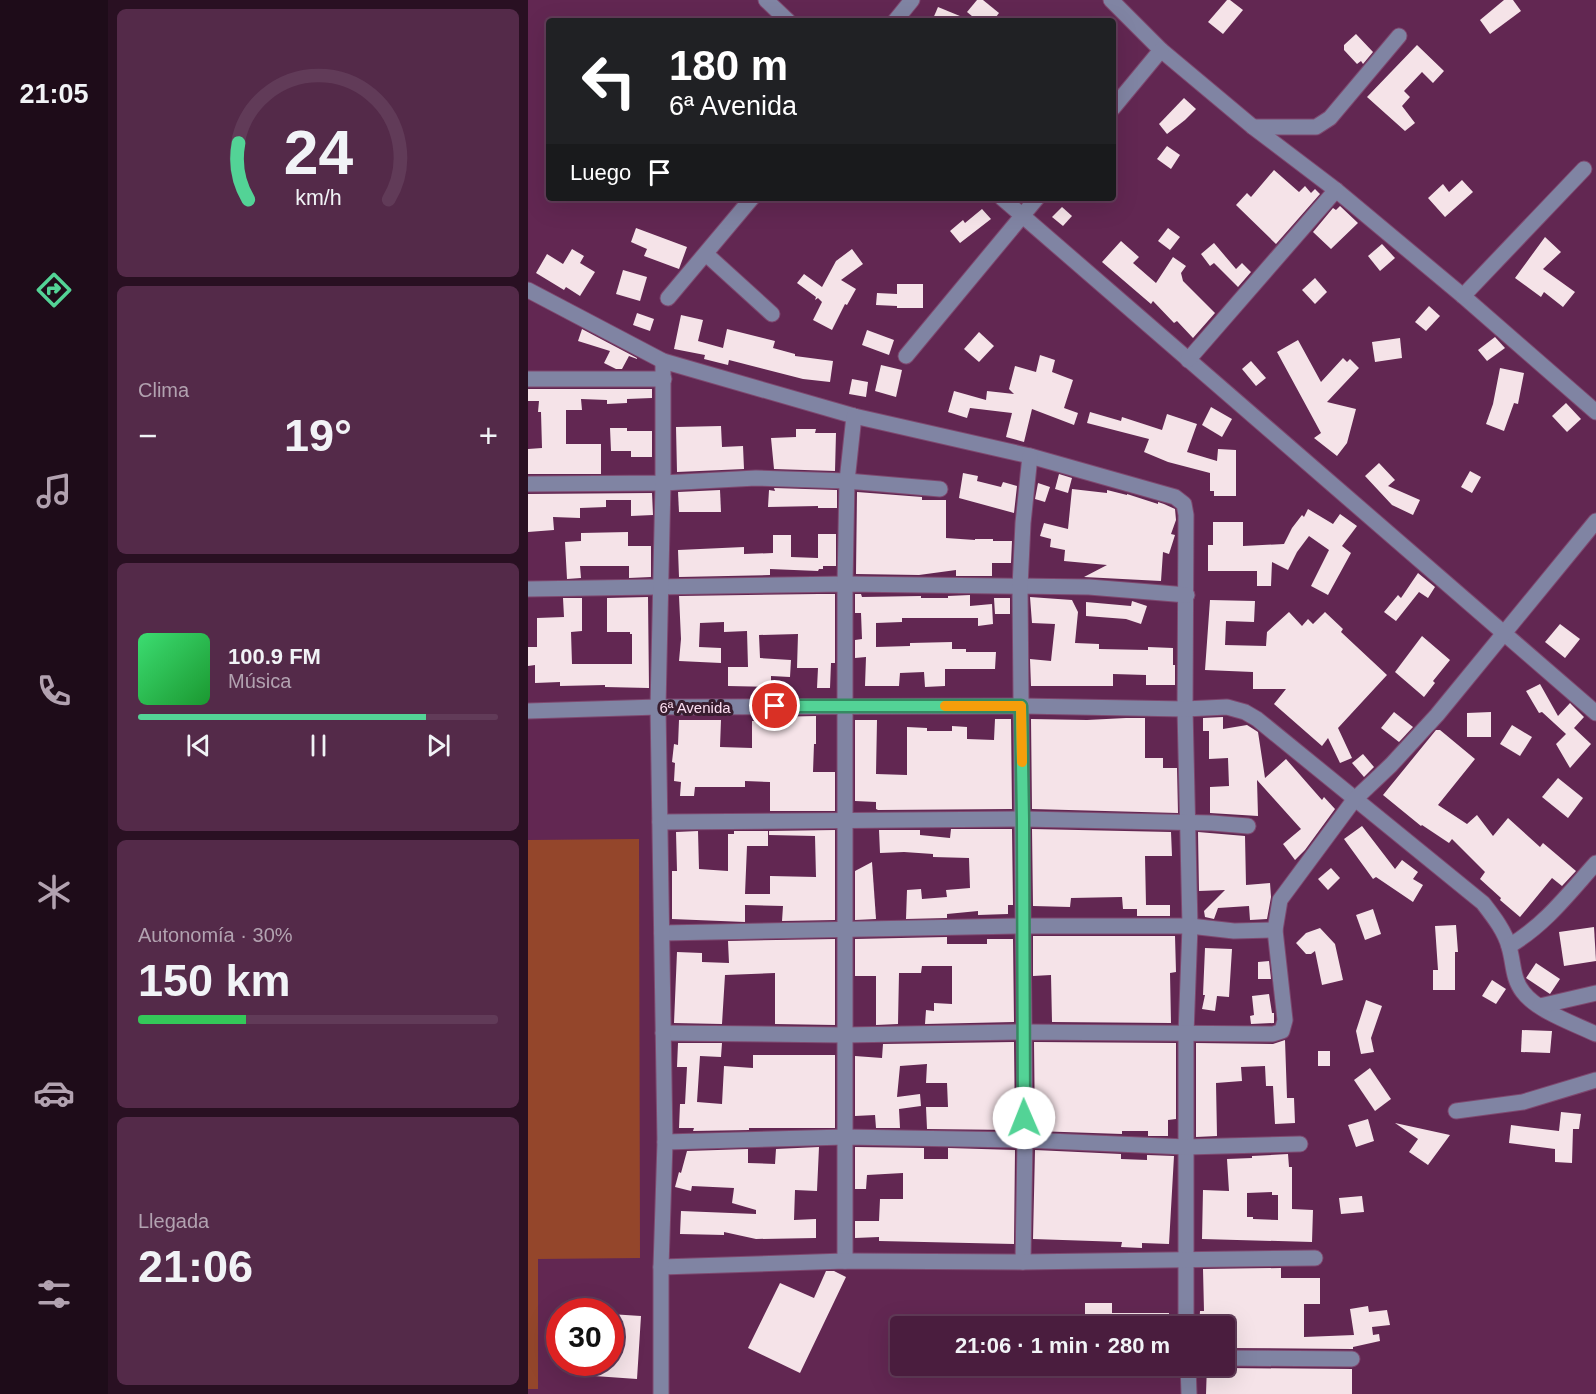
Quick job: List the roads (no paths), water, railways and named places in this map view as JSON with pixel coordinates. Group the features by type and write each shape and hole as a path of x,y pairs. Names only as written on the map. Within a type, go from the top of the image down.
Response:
{"street":[{"path":"766,0 785,18"},
{"path":"897,18 912,0"},
{"path":"1120,3 1161,50 1253,127 1336,190 1463,296 1596,412"},
{"path":"1253,127 1316,127 1330,118 1399,36"},
{"path":"1116,104 1161,50"},
{"path":"1463,296 1584,169"},
{"path":"1188,360 1336,190"},
{"path":"668,298 750,201"},
{"path":"1006,201 1596,712"},
{"path":"906,356 1035,201"},
{"path":"706,254 772,314"},
{"path":"528,290 663,361 854,416 1030,456 1175,497 1184,504 1187,595 1185,709 1190,926 1186,1034 1186,1316"},
{"path":"661,1394 665,1142 658,707 663,361"},
{"path":"528,379 663,379"},
{"path":"845,1261 845,584 847,481 854,416"},
{"path":"1023,1262 1025,1140 1020,587 1023,523 1030,456"},
{"path":"528,484 663,483 756,478 847,481 940,489"},
{"path":"663,1033 844,1035 1024,1032 1273,1035 1282,1031 1285,1020 1275,930 1280,900 1354,800 1391,765 1429,723 1596,521"},
{"path":"528,589 845,584 1089,587 1187,595"},
{"name":"6ª Avenida","path":"528,711 658,707 1021,706 1185,709 1227,707 1245,712 1257,719 1483,903 1495,918 1509,946 1513,974 1523,993 1540,1006 1596,1034"},
{"path":"660,822 1023,819 1187,822 1248,826"},
{"path":"1509,946 1546,920 1596,863"},
{"path":"662,933 1023,926 1190,926 1234,931 1275,930"},
{"path":"1540,1006 1596,993"},
{"path":"1456,1111 1523,1102 1596,1080"},
{"path":"665,1142 845,1137 1025,1140 1186,1148 1300,1144"},
{"path":"662,1267 845,1261 1023,1262 1315,1258"},
{"path":"1235,1358 1352,1359"},
{"path":"1188,1376 1189,1394"}]}
